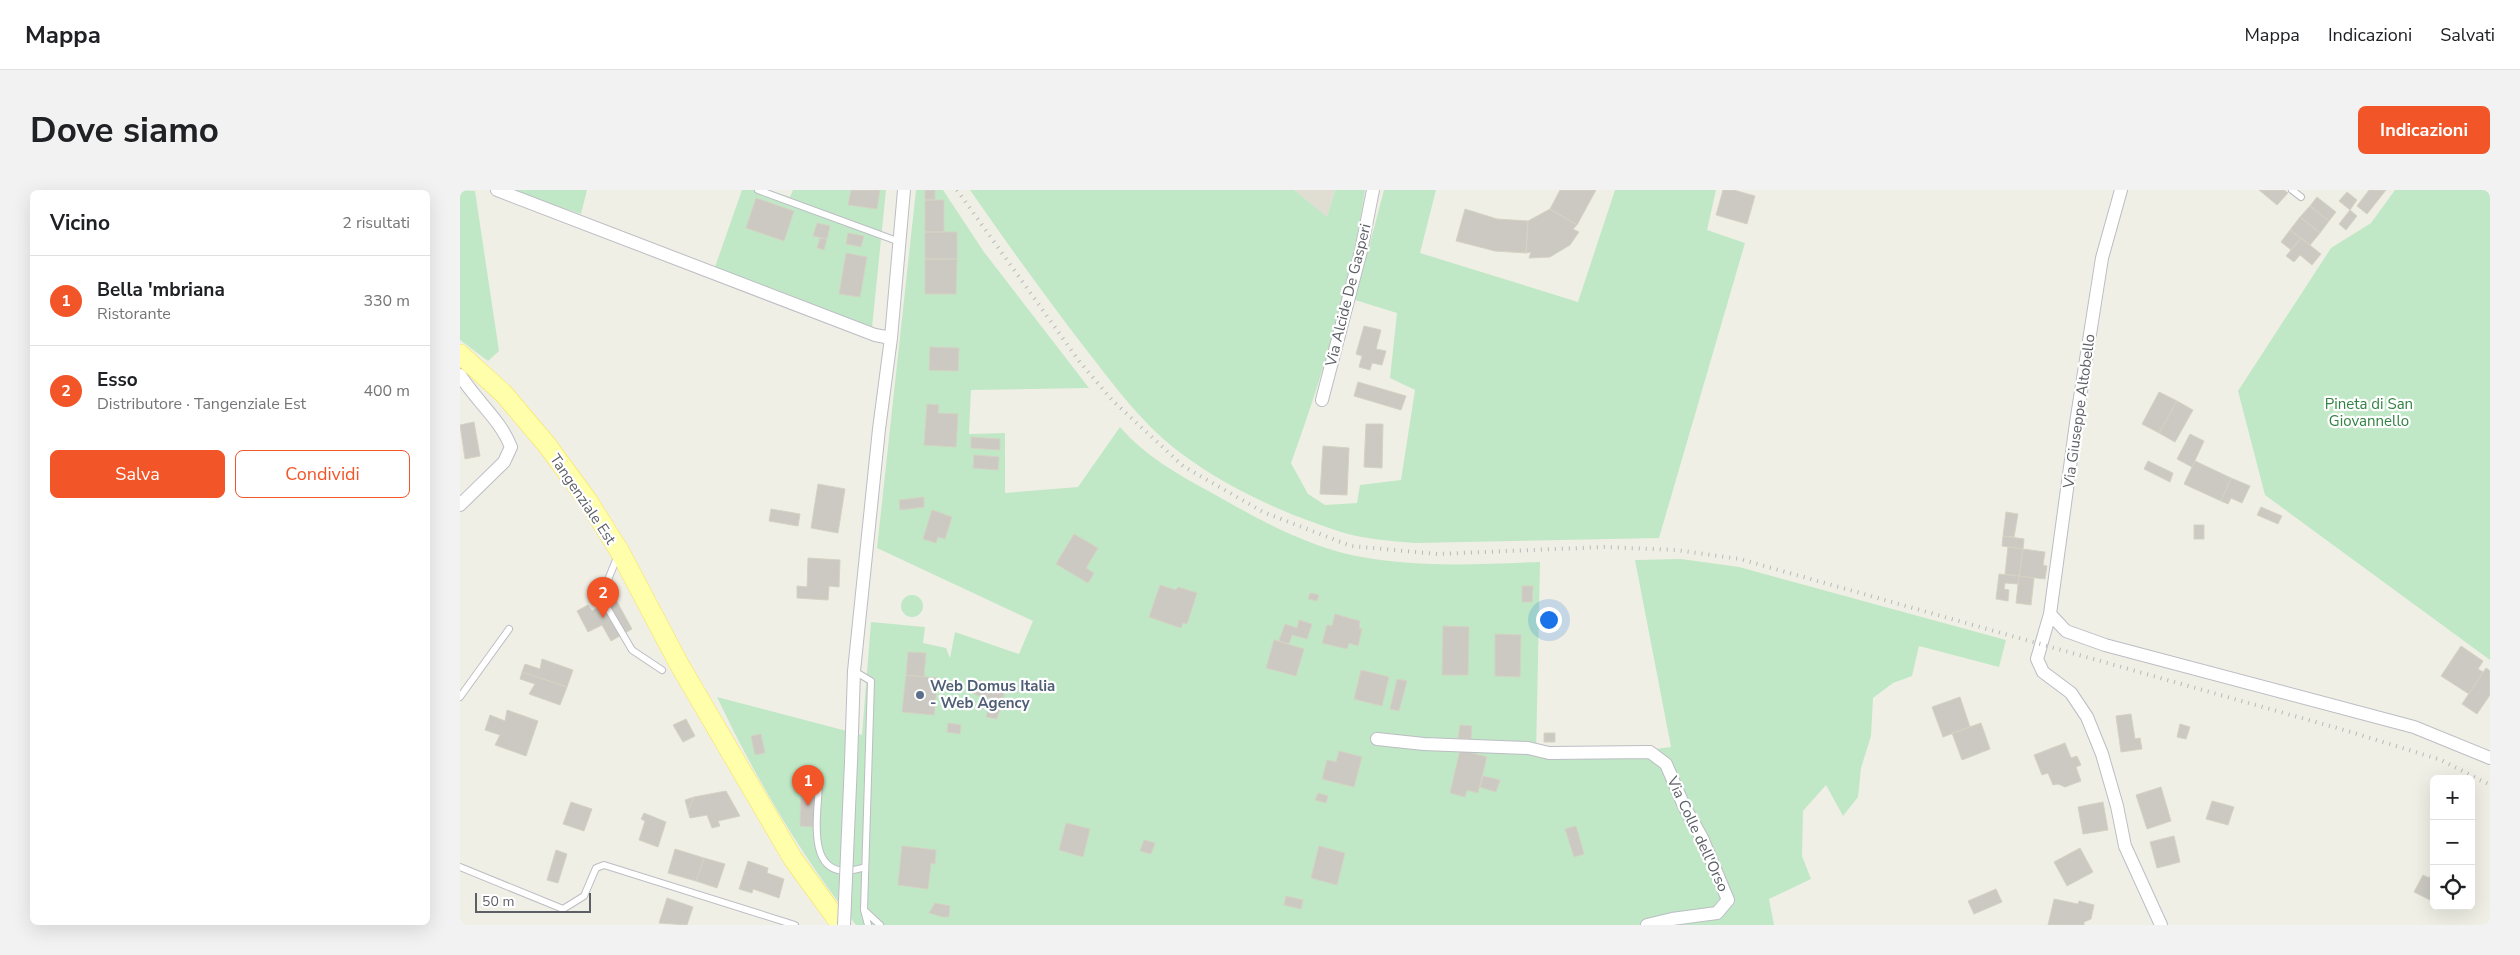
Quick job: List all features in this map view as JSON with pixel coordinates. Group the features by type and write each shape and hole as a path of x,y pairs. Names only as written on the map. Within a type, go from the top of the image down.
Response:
{"main road":[{"name":"Tangenziale Est","path":"460,354 504,394 547,446 588,501 620,552 671,667 792,859 842,925"}],"street":[{"path":"498,190 875,335 891,338"},
{"path":"842,925 854,670 878,429 891,338 904,190"},
{"name":"Via Alcide De Gasperi","path":"1322,400 1361,251 1373,190"},
{"name":"Via Giuseppe Altobello","path":"2121,190 2102,258 2050,614 2037,659 2043,672 2071,693 2088,717 2102,754 2117,806 2125,846 2161,925"},
{"path":"460,375 470,390 504,430 511,447 504,462 460,505"},
{"path":"2050,614 2066,631 2105,645 2414,727 2490,758"},
{"name":"Via Colle dell'Orso","path":"1377,739 1424,744 1528,748 1549,754 1650,752 1666,764 1684,806 1702,838 1728,900 1717,914 1672,919 1646,925"}],"lane":[{"path":"758,190 900,242"},
{"path":"2292,190 2301,197"},
{"path":"620,552 601,597 632,650 671,667"},
{"path":"460,697 509,630"},
{"path":"854,670 871,682 864,910 868,925"},
{"path":"819,785 816,846 823,861 837,871 852,872 865,867"},
{"path":"460,867 563,910 584,896 596,868 604,865 794,925"},
{"path":"864,910 880,925"}],"shaded area":[{"path":"1294,190 1335,190 1327,218"}],"green space":[{"path":"460,190 475,191 499,351 488,361 460,340"},
{"path":"510,190 587,190 581,214"},
{"path":"742,190 769,190 790,197 793,190 886,190 872,328 715,267"},
{"path":"916,190 943,190 984,252 1089,388 971,390 969,434 1005,433 1005,493 1078,487 1120,427 1151,456 1187,479 1247,513 1303,540 1323,547 1362,557 1406,563 1496,564 1540,562 1536,756 1573,760 1671,747 1635,560 1681,559 1739,567 2006,640 1999,667 1919,646 1912,676 1893,683 1873,698 1871,736 1861,768 1858,797 1843,816 1826,785 1803,811 1802,856 1811,879 1769,899 1774,925 856,925 816,872 780,815 747,757 717,697 862,735 871,622 925,627 923,643 946,648 950,658 955,632 1019,654 1033,621 877,548"},
{"path":"970,190 1294,190 1327,217 1335,190 1365,190 1352,260 1335,328 1291,463 1308,494 1325,505 1357,503 1360,485 1401,480 1415,390 1390,378 1397,313 1355,300 1384,190 1436,190 1420,253 1578,302 1615,190 1716,190 1707,230 1745,243 1659,538 1415,543 1341,532 1278,509 1200,467 1168,443 1143,419 1109,379 1043,292"},
{"name":"Pineta di San Giovannello","path":"2395,190 2490,190 2490,660 2265,495 2238,391 2331,248 2371,223"},
{"path":"912,595 920,598 923,606 920,614 912,617 904,614 901,606 904,598"}],"building":[{"path":"851,190 880,190 877,209 848,205"},
{"path":"925,190 935,190 935,200 925,200"},
{"path":"1560,190 1596,190 1577,225 1550,209"},
{"path":"1723,190 1734,190 1755,196 1747,224 1716,215"},
{"path":"2259,190 2284,190 2288,193 2277,205"},
{"path":"2369,190 2386,190 2367,214 2357,206"},
{"path":"2347,192 2357,200 2350,210 2339,201"},
{"path":"2317,197 2336,212 2329,221 2310,206"},
{"path":"756,198 794,211 784,241 746,228"},
{"path":"925,200 944,200 944,232 925,232"},
{"path":"2310,206 2329,221 2320,233 2300,217"},
{"path":"1465,209 1497,219 1528,221 1526,253 1495,251 1456,241"},
{"path":"1550,209 1577,225 1573,229 1579,232 1570,245 1550,257 1529,258 1531,252 1526,253 1528,221"},
{"path":"2350,210 2357,216 2346,230 2339,224"},
{"path":"2300,217 2320,233 2310,245 2290,230"},
{"path":"817,223 830,226 827,239 813,236"},
{"path":"2290,230 2301,238 2291,250 2281,242"},
{"path":"925,232 957,232 957,259 925,259"},
{"path":"848,233 864,236 861,247 846,244"},
{"path":"820,238 827,239 824,250 817,248"},
{"path":"2301,238 2321,254 2312,265 2300,255 2294,262 2286,256"},
{"path":"846,253 867,257 860,297 839,294"},
{"path":"925,259 957,259 956,294 925,294"},
{"path":"1364,326 1381,330 1376,349 1386,351 1382,365 1372,363 1370,370 1359,367 1362,356 1356,354"},
{"path":"930,347 959,348 958,371 929,370"},
{"path":"1358,382 1406,396 1401,410 1354,396"},
{"path":"2159,392 2177,401 2159,433 2142,424"},
{"path":"2177,401 2193,410 2175,442 2159,433"},
{"path":"927,404 939,405 938,413 958,414 956,447 924,445"},
{"path":"474,422 480,456 465,459 460,425"},
{"path":"1366,424 1383,424 1382,468 1364,467"},
{"path":"2190,434 2204,441 2192,467 2177,459"},
{"path":"971,437 1000,439 1000,450 971,448"},
{"path":"1323,446 1349,448 1347,495 1320,494"},
{"path":"974,455 999,457 998,470 973,468"},
{"path":"2148,461 2173,473 2170,482 2144,469"},
{"path":"2195,461 2231,478 2221,501 2184,484"},
{"path":"2231,478 2250,486 2242,503 2231,498 2228,504 2221,501"},
{"path":"818,484 845,489 838,533 811,528"},
{"path":"924,497 924,507 900,510 899,500"},
{"path":"2261,507 2282,516 2278,524 2257,515"},
{"path":"771,509 800,514 798,526 769,521"},
{"path":"932,510 952,517 945,539 938,537 936,543 923,539"},
{"path":"2006,512 2018,514 2014,537 2003,536"},
{"path":"2194,525 2204,525 2204,539 2194,539"},
{"path":"1074,534 1098,548 1086,568 1094,573 1088,583 1056,564"},
{"path":"2003,536 2024,539 2023,549 2002,546"},
{"path":"2008,547 2023,549 2019,576 2005,574"},
{"path":"2023,549 2045,552 2043,565 2047,566 2045,579 2019,576"},
{"path":"808,558 840,560 839,587 829,586 828,600 797,598 797,586 807,587"},
{"path":"1999,574 2019,576 2018,584 2005,583 2004,589 2009,590 2008,601 1996,599"},
{"path":"2019,576 2034,578 2031,605 2016,603"},
{"path":"1160,585 1176,590 1178,587 1197,593 1187,624 1183,623 1181,628 1149,617"},
{"path":"1522,586 1533,586 1532,602 1522,602"},
{"path":"1310,593 1319,595 1317,601 1308,599"},
{"path":"615,598 632,629 611,641 602,625 588,632 577,611 588,605 592,611"},
{"path":"1335,614 1360,621 1359,628 1362,629 1358,646 1349,643 1347,649 1322,643 1327,625 1332,626"},
{"path":"1299,620 1312,624 1307,639 1292,635 1289,644 1279,641 1285,624 1297,628"},
{"path":"1443,626 1469,627 1468,675 1442,675"},
{"path":"1495,634 1521,635 1520,677 1495,676"},
{"path":"1274,640 1304,649 1296,676 1266,668"},
{"path":"2461,646 2483,661 2478,669 2483,672 2469,694 2441,676"},
{"path":"908,652 926,653 924,677 906,675"},
{"path":"542,659 573,670 567,687 522,672 525,664 540,669"},
{"path":"2486,668 2490,671 2490,695 2477,714 2462,704"},
{"path":"1361,670 1389,677 1382,706 1354,699"},
{"path":"522,672 567,687 560,705 529,694 535,684 520,679"},
{"name":"Web Domus Italia - Web Agency","path":"906,675 938,678 934,715 902,712"},
{"path":"1397,679 1407,681 1399,711 1390,709"},
{"path":"978,680 1006,688 997,719 986,717 991,699 974,694"},
{"path":"1960,697 1970,727 1943,737 1932,707"},
{"path":"507,710 538,721 526,756 495,745 500,735 485,730 490,715 505,721"},
{"path":"2131,714 2135,739 2140,738 2142,749 2121,752 2116,716"},
{"path":"686,719 695,736 683,742 673,725"},
{"path":"948,723 961,725 960,734 947,732"},
{"path":"1981,723 1990,749 1962,760 1952,733"},
{"path":"2180,724 2190,727 2186,739 2177,737"},
{"path":"1460,725 1472,726 1471,739 1458,738"},
{"path":"1544,733 1555,733 1555,742 1544,742"},
{"path":"761,734 765,753 755,755 751,736"},
{"path":"2065,743 2071,758 2077,756 2081,765 2076,767 2081,781 2065,787 2058,784 2053,785 2048,773 2042,775 2034,755"},
{"path":"1460,750 1487,757 1478,793 1467,790 1465,797 1450,793"},
{"path":"1339,751 1362,757 1354,787 1322,779 1327,760 1336,762"},
{"path":"1483,776 1500,780 1496,792 1480,787"},
{"path":"801,785 815,786 814,827 800,826"},
{"path":"2161,787 2171,821 2147,829 2136,795"},
{"path":"726,791 740,816 718,821 720,826 712,828 707,815 690,818 688,811 694,797"},
{"path":"1318,793 1328,796 1326,803 1315,800"},
{"path":"694,797 688,811 685,800"},
{"path":"2212,801 2234,807 2228,825 2206,819"},
{"path":"571,802 592,809 584,831 563,824"},
{"path":"2103,802 2108,830 2083,834 2078,807"},
{"path":"644,813 666,822 658,847 639,840 645,821 641,819"},
{"path":"1066,823 1090,829 1083,857 1059,850"},
{"path":"1576,826 1584,854 1574,857 1565,829"},
{"path":"2174,836 2180,862 2157,868 2150,842"},
{"path":"1144,840 1155,843 1151,854 1140,851"},
{"path":"902,846 936,850 935,864 931,863 928,889 898,885"},
{"path":"1319,846 1345,853 1337,885 1311,878"},
{"path":"2080,848 2093,872 2067,886 2054,862"},
{"path":"675,849 704,858 696,881 668,873"},
{"path":"556,850 567,854 558,883 547,880"},
{"path":"704,858 725,864 717,888 696,881"},
{"path":"748,861 768,868 767,873 784,879 779,898 753,889 752,893 739,889"},
{"path":"2423,875 2429,878 2430,876 2430,900 2414,892"},
{"path":"1996,889 2002,902 1974,914 1968,901"},
{"path":"1286,896 1303,900 1301,909 1284,905"},
{"path":"667,898 693,907 687,925 659,923"},
{"path":"2054,899 2078,904 2079,901 2094,905 2091,919 2084,922 2084,925 2048,925"},
{"path":"935,903 950,906 949,917 929,913"}],"railway":[{"path":"957,190 1079,361 1112,400 1183,466 1263,512 1351,546 1437,554 1604,547 1676,550 1740,559 2351,732 2441,760 2490,785"}],"place":[{"name":"Esso","path":"603,618"},
{"name":"Web Domus Italia - Web Agency","path":"920,695"},
{"name":"Bella 'mbriana","path":"808,806"}]}
